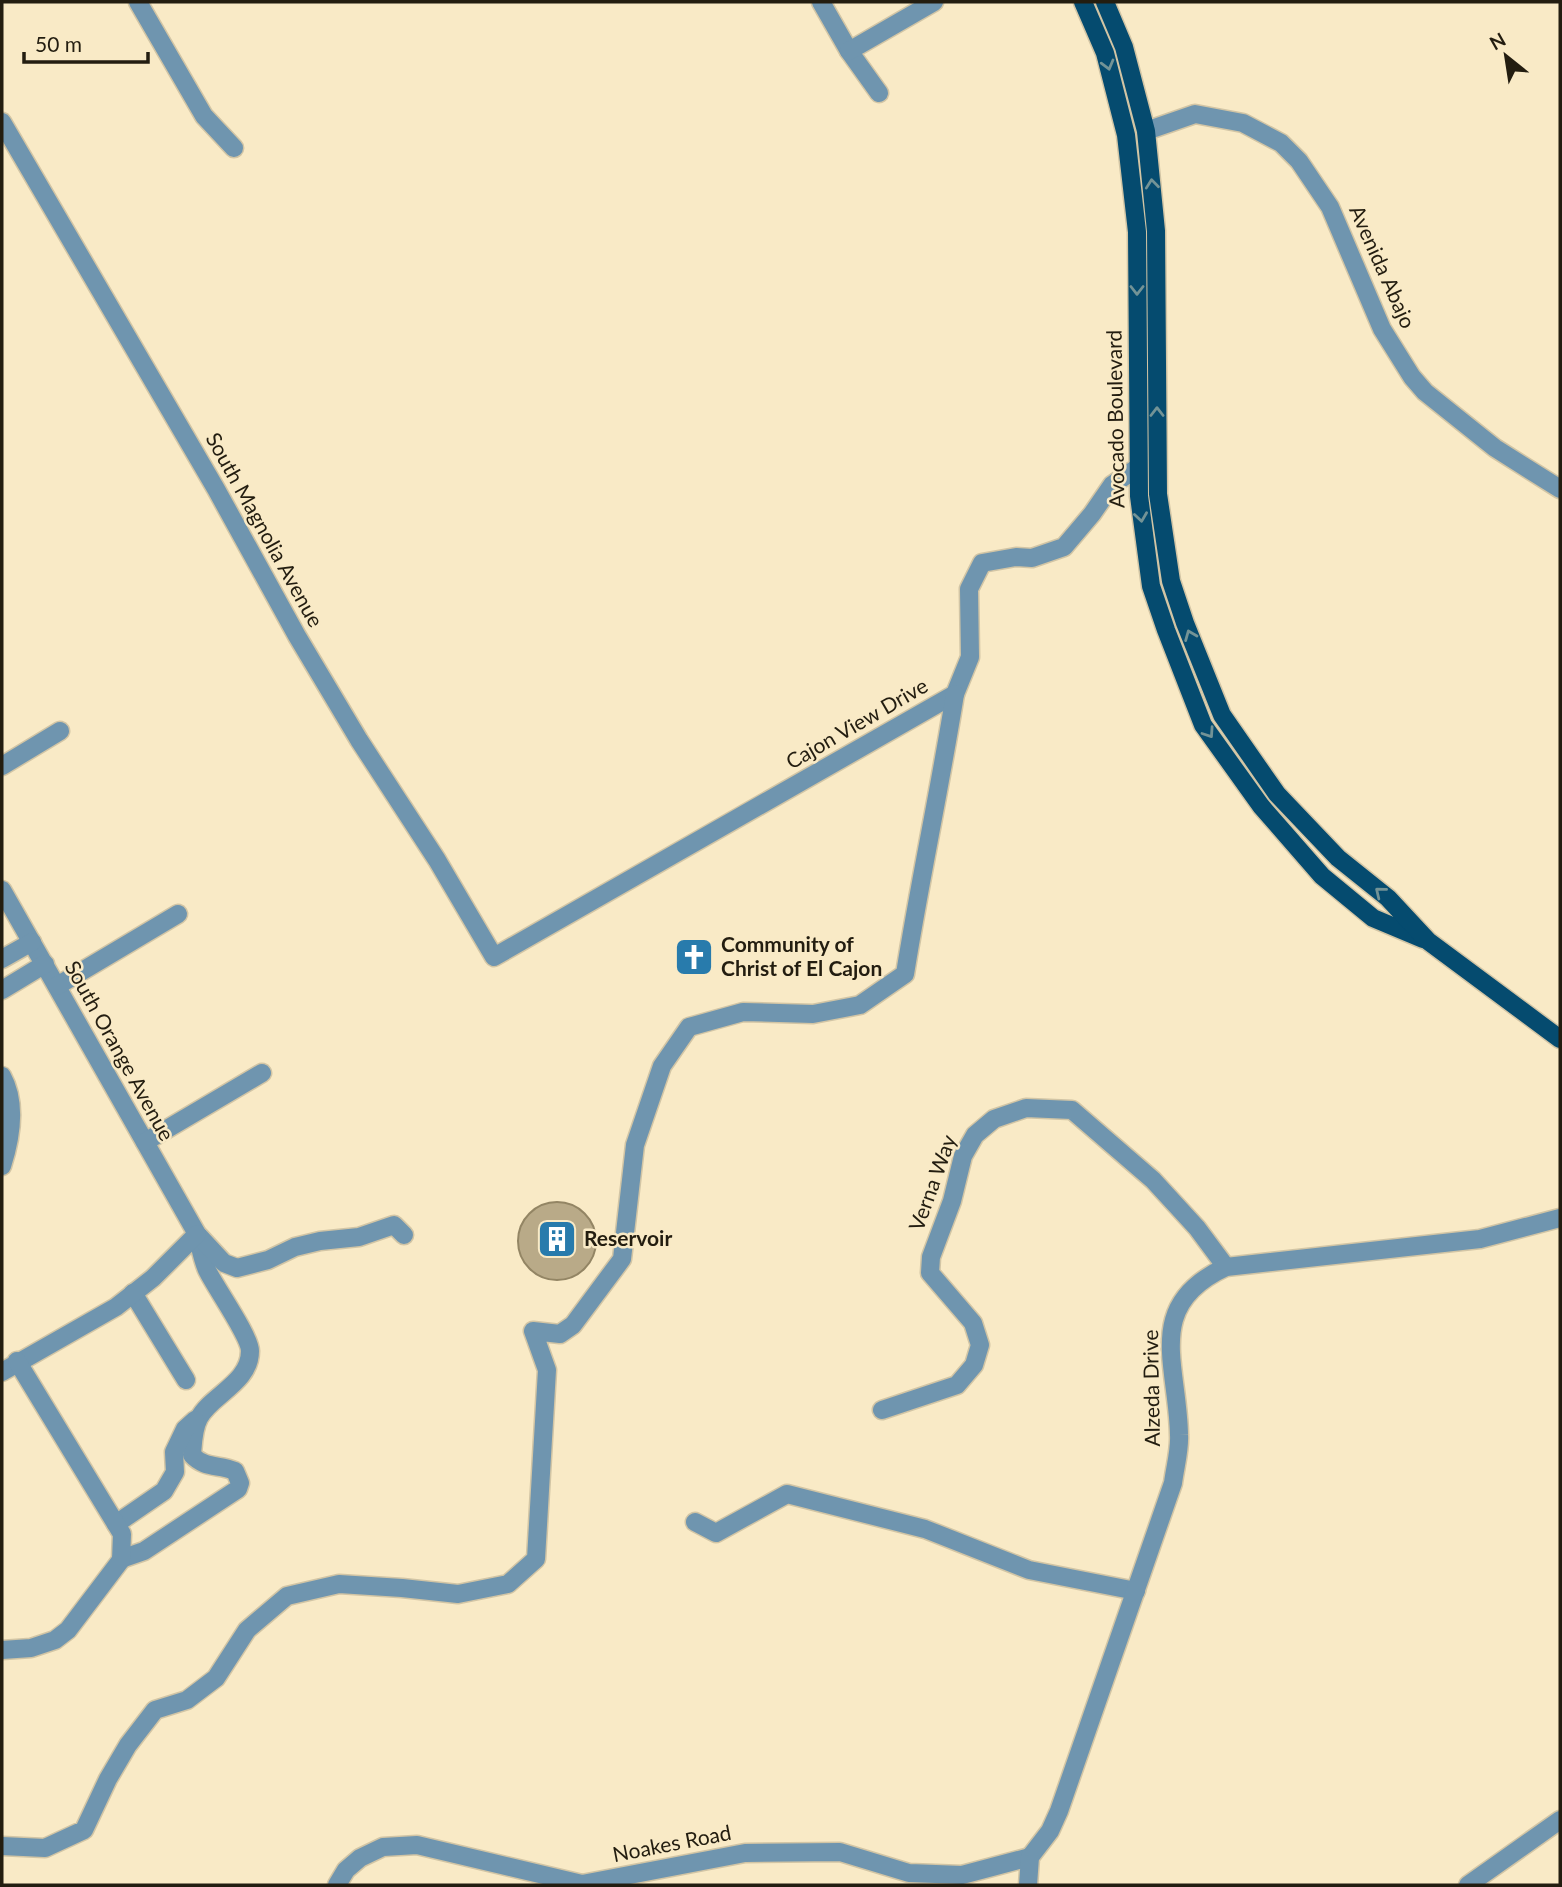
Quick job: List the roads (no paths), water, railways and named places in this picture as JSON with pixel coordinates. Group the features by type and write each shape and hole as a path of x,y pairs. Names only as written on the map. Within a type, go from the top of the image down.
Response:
{"main road":[{"name":"Avocado Boulevard","path":"1083,2 1105,53 1126,135 1137,232 1137,468 1152,586 1203,725 1261,806 1322,876 1373,918 1428,941"},
{"name":"Avocado Boulevard","path":"1105,2 1124,47 1146,131 1156,231 1158,494 1171,581 1222,715 1277,794 1328,849 1388,898 1428,941 1560,1040"}],"street":[{"path":"138,2 204,116 234,148"},
{"path":"821,2 849,51 879,93"},
{"path":"849,51 934,2"},
{"name":"Avenida Abajo","path":"1146,131 1195,114 1243,123 1280,143 1299,161 1330,208 1382,330 1412,377 1425,392 1495,448 1560,489"},
{"name":"South Magnolia Avenue","path":"2,122 216,489 297,636 359,740 438,860 494,957"},
{"name":"Cajon View Drive","path":"494,957 955,694 970,657 969,589 982,563 1016,557 1032,558 1064,547 1112,485 1137,468"},
{"path":"2,1846 46,1848 84,1830 108,1779 128,1745 155,1710 187,1700 216,1678 247,1630 287,1596 339,1584 458,1594 508,1584 536,1559 547,1370 533,1331 560,1334 573,1325 622,1259 635,1144 662,1066 689,1027 743,1012 813,1014 860,1005 905,974 955,694"},
{"path":"2,766 60,731"},
{"name":"South Orange Avenue","path":"2,890 197,1234"},
{"path":"57,986 178,914"},
{"path":"2,959 32,942"},
{"path":"2,990 45,964"},
{"path":"145,1142 262,1073"},
{"path":"2,1076 11,1113 10,1141 2,1166"},
{"name":"Verna Way","path":"882,1410 957,1385 974,1365 980,1345 973,1323 930,1273 931,1257 952,1201 963,1156 975,1135 994,1119 1026,1108 1072,1110 1153,1180 1197,1228 1226,1267"},
{"name":"Alzeda Drive","path":"1030,1857 1050,1831 1059,1811 1173,1483 1180,1436 1170,1345 1171,1322 1191,1288 1205,1276 1226,1267 1480,1238 1560,1218"},
{"path":"197,1234 224,1263 237,1268 268,1260 295,1247 359,1237 394,1225 404,1235"},
{"path":"2,1371 116,1307 153,1278 197,1234"},
{"path":"116,1524 164,1491 175,1472 174,1452 185,1429 231,1387 246,1368 251,1350 244,1332 206,1268 197,1234"},
{"path":"133,1293 186,1380"},
{"path":"17,1361 122,1534 121,1559"},
{"path":"2,1650 31,1648 55,1640 68,1630 121,1559 144,1551 237,1489 240,1483 235,1471 209,1466 192,1455 200,1415"},
{"path":"695,1522 716,1533 787,1494 925,1529 1029,1570 1136,1591"},
{"path":"1468,1885 1560,1821"},
{"name":"Noakes Road","path":"337,1885 346,1870 360,1858 383,1847 417,1845 582,1884 745,1853 840,1852 909,1873 962,1875 1030,1857"},
{"path":"1028,1885 1030,1857"}],"place":[{"name":"Community of Christ of El Cajon","path":"694,957"},
{"name":"Reservoir","path":"557,1239"}]}
